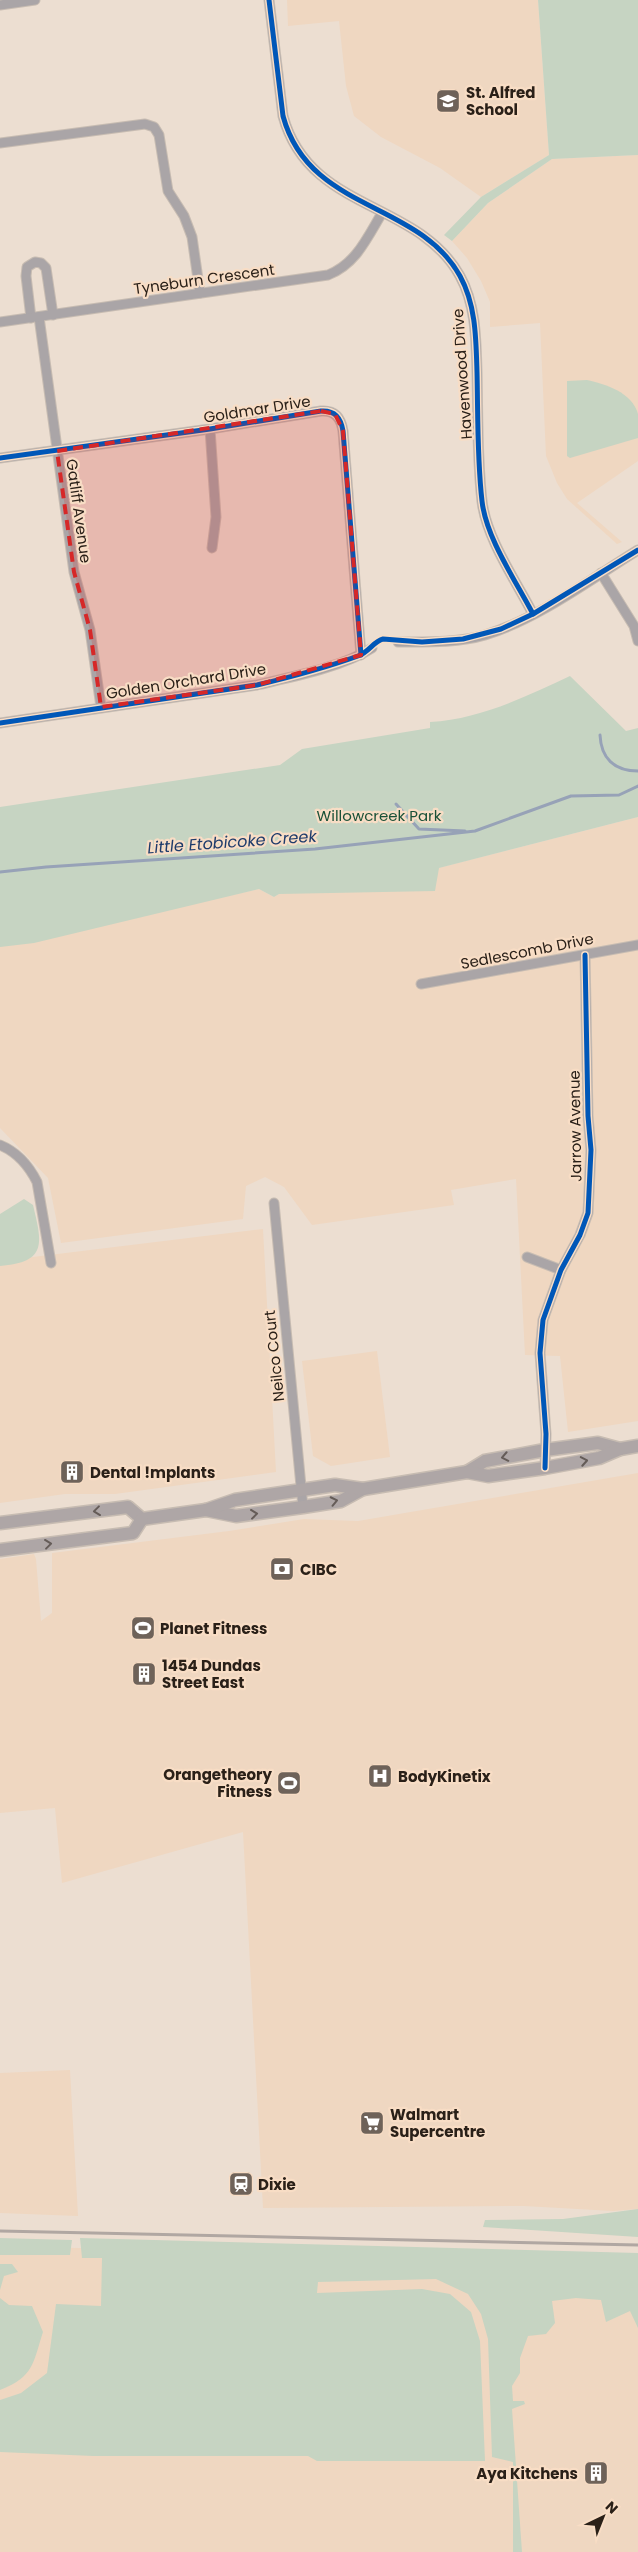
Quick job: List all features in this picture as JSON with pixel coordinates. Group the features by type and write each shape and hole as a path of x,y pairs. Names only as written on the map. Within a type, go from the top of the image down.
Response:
{"main road":[{"path":"467,1472 485,1461 545,1450 598,1444 620,1449"},
{"path":"206,1510 236,1516 303,1507 341,1500 363,1489 467,1472 488,1476 545,1468 599,1458 620,1449 638,1446"},
{"path":"0,1523 128,1507 142,1519 206,1510 235,1500 335,1485 363,1489"},
{"path":"0,1550 133,1533 142,1519"}],"street":[{"path":"0,5 35,0"},
{"name":"Havenwood Drive","path":"269,0 283,116 288,132 298,152 310,168 334,186 419,233 444,253 455,267 467,290 475,330 482,502 490,530 533,614"},
{"path":"0,143 145,124 154,127 159,135 168,191 186,222 192,237 200,294"},
{"name":"Tyneburn Crescent","path":"0,322 320,277 335,272 348,264 358,253 382,213"},
{"name":"Gatliff Avenue","path":"53,315 46,268 41,263 35,262 27,267 26,276 57,450 74,572 90,630 100,707"},
{"name":"Goldmar Drive","path":"0,458 210,429 321,411 332,412 339,418 343,431 361,655"},
{"path":"210,429 216,517 212,548"},
{"path":"398,642 422,642 484,635 533,614 638,550"},
{"path":"601,573 634,626 638,640"},
{"name":"Golden Orchard Drive","path":"0,724 100,707 190,696 257,684 294,676 361,655 372,648"},
{"name":"Sedlescomb Drive","path":"421,984 638,945"},
{"name":"Jarrow Avenue","path":"545,1468 541,1342 543,1320 561,1270 580,1235 588,1213 591,1150 588,1116 585,955"},
{"path":"0,1145 16,1155 32,1172 37,1182 50,1264"},
{"name":"Neilco Court","path":"274,1203 303,1507"},
{"path":"527,1256 561,1270"}],"highlighted area":[{"path":"321,411 335,414 343,431 361,655 257,685 101,707 90,630 74,572 57,451"}],"shaded area":[{"name":"St. Alfred School","path":"287,0 538,0 549,155 481,197 440,168 381,137 354,116 346,86 339,21 288,26"},
{"path":"638,155 638,461 577,503 622,542 617,544 567,499 557,483 546,456 540,323 490,327 490,302 481,281 467,258 452,241 488,203 552,159"},
{"path":"638,817 638,1421 568,1432 560,1356 525,1355 516,1179 451,1190 454,1205 312,1225 284,1187 265,1177 246,1186 243,1219 61,1243 48,1178 0,1128 0,944 259,889 274,897 279,894 438,868"},
{"path":"263,1229 276,1472 115,1494 65,1494 0,1503 0,1261"},
{"path":"377,1351 390,1457 331,1466 313,1456 302,1361"},
{"path":"638,1473 638,2209 613,2211 524,2206 263,2208 243,1832 62,1883 55,1808 0,1813 0,1559 34,1554 41,1621 52,1613 52,1553 229,1531 304,1519 358,1521"},
{"path":"70,2070 78,2216 0,2213 0,2073"},
{"path":"0,2246 638,2262 638,2552 0,2552"}],"green space":[{"path":"538,0 638,0 638,155 552,159 488,203 452,241 444,235 481,197 549,155"},
{"path":"587,380 617,390 630,400 638,414 638,438 570,458 567,456 567,381"},
{"name":"Willowcreek Park","path":"570,676 626,731 638,728 638,817 439,868 435,891 279,894 274,897 259,889 34,943 0,947 0,807 280,765 302,749 430,728 430,722 484,712 519,699"},
{"path":"24,1199 33,1205 38,1230 38,1248 34,1255 27,1260 16,1264 0,1266 0,1214"},
{"path":"638,2209 638,2237 483,2227 485,2220 563,2219"},
{"path":"0,2238 72,2240 70,2255 0,2255"},
{"path":"80,2238 638,2253 638,2328 630,2311 606,2322 601,2300 576,2298 552,2301 555,2323 546,2334 528,2336 520,2358 520,2373 512,2386 513,2401 524,2401 525,2404 512,2409 522,2552 513,2552 513,2462 492,2457 488,2339 481,2314 468,2294 436,2279 318,2282 317,2293 422,2289 450,2294 471,2312 480,2341 485,2461 317,2461 308,2456 93,2456 0,2452 0,2400 21,2393 47,2373 56,2304 101,2306 102,2258 82,2258"},
{"path":"0,2264 12,2264 18,2272 4,2276 0,2290"},
{"path":"0,2298 9,2305 32,2306 43,2332 34,2361 26,2374 20,2380 0,2390"}],"waterway":[{"path":"600,735 603,750 610,762 622,769 638,771"},
{"name":"Little Etobicoke Creek","path":"0,872 46,867 315,849 475,831 571,796 619,795 638,786"},
{"path":"396,804 419,829 465,831"}],"railway":[{"path":"0,2231 638,2245"}],"cycle path":[{"path":"269,0 283,116 296,147 316,171 339,189 418,232 441,251 460,276 465,287 472,310 475,335 479,469 482,501 489,530 495,544 533,614"},
{"path":"0,458 210,429 321,411 334,413 341,422 343,431 361,655"},
{"path":"0,723 257,685 308,672 358,656 383,639 422,642 463,639 501,629 533,614 638,550"},
{"path":"545,1468 546,1434 540,1353 543,1320 561,1270 580,1235 588,1213 591,1150 588,1116 585,955"}],"place":[{"name":"St. Alfred School","path":"448,101"},
{"name":"Dental !mplants","path":"72,1472"},
{"name":"CIBC","path":"282,1569"},
{"name":"Planet Fitness","path":"143,1628"},
{"name":"1454 Dundas Street East","path":"144,1674"},
{"name":"BodyKinetix","path":"380,1776"},
{"name":"Orangetheory Fitness","path":"289,1783"},
{"name":"Walmart Supercentre","path":"372,2123"},
{"name":"Dixie","path":"241,2184"},
{"name":"Aya Kitchens","path":"596,2473"}]}
